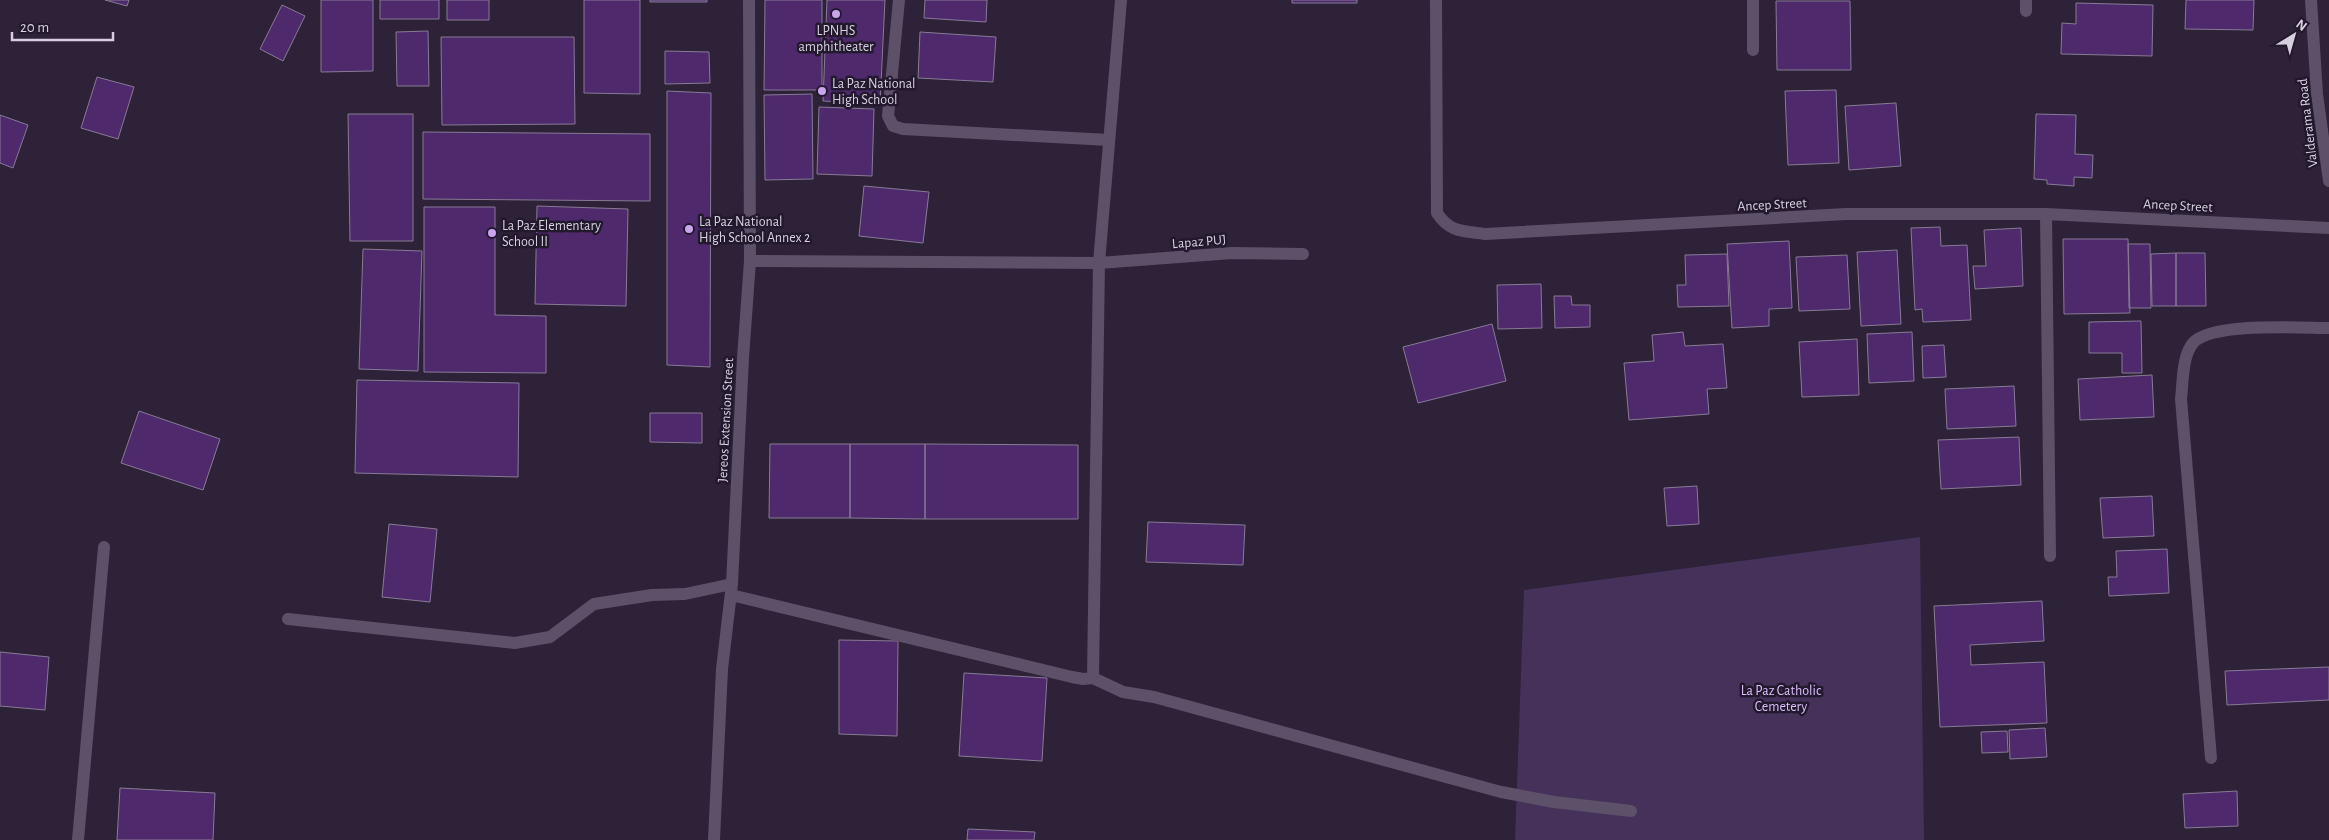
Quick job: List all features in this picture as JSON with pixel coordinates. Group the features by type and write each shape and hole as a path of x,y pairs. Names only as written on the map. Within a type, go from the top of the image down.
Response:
{"street":[{"name":"Jereos Extension Street","path":"714,840 722,670 732,589 743,358 750,262 749,0"},
{"path":"899,0 888,116 893,126 903,129 1109,140"},
{"path":"1093,678 1099,263 1121,0"},
{"name":"Ancep Street","path":"1436,0 1437,213 1444,224 1454,230 1485,234 1846,214 2046,214 2329,228"},
{"path":"1753,0 1753,50"},
{"name":"Valderama Road","path":"2311,0 2317,94 2329,181"},
{"path":"2046,214 2050,556"},
{"name":"Lapaz PUJ","path":"750,262 1099,263 1232,253 1303,254"},
{"path":"2211,758 2181,399 2186,360 2193,343 2210,333 2248,328 2329,328"},
{"path":"78,840 104,547"},
{"path":"288,619 514,643 550,637 594,604 652,595 732,589 1072,677 1093,678 1123,692 1154,697 1501,792 1554,802 1631,812"}],"green space":[{"name":"La Paz Catholic Cemetery","path":"1920,537 1924,840 1515,840 1524,590"}],"building":[{"path":"105,0 129,0 127,6"},
{"path":"321,0 373,0 373,71 321,72"},
{"path":"380,0 439,0 439,19 380,19"},
{"path":"447,0 489,0 489,20 447,20"},
{"path":"584,0 640,0 640,94 584,93"},
{"path":"650,0 707,0 707,2 650,2"},
{"path":"765,0 822,0 822,90 764,90"},
{"path":"827,0 885,0 880,104 823,101"},
{"path":"925,0 987,0 986,22 924,18"},
{"path":"1292,0 1357,0 1357,3 1292,3"},
{"path":"2186,0 2254,0 2253,30 2185,29"},
{"path":"1776,1 1850,1 1851,70 1777,70"},
{"path":"2076,3 2153,5 2152,56 2061,54 2062,23 2076,24"},
{"path":"282,5 305,16 283,61 260,49"},
{"path":"428,31 429,86 397,86 396,32"},
{"path":"920,32 996,37 993,82 918,78"},
{"path":"441,37 574,37 575,124 442,125"},
{"path":"665,51 709,52 710,83 665,84"},
{"path":"97,77 134,87 118,139 81,128"},
{"path":"1836,90 1839,163 1788,165 1785,91"},
{"name":"La Paz National High School Annex 2","path":"667,91 711,93 710,367 667,365"},
{"path":"812,94 813,179 765,180 764,95"},
{"path":"1896,103 1901,166 1849,170 1845,106"},
{"path":"819,107 874,109 872,176 817,174"},
{"path":"348,114 413,114 413,241 350,241"},
{"path":"2036,114 2076,115 2075,154 2093,155 2092,178 2074,177 2074,186 2047,184 2047,180 2034,179"},
{"path":"0,115 28,125 13,168 0,163"},
{"path":"423,132 650,134 650,201 423,199"},
{"path":"864,186 929,192 923,243 859,236"},
{"path":"537,206 628,209 626,306 535,304"},
{"path":"424,207 495,207 495,315 546,316 546,373 424,372"},
{"path":"1940,227 1941,246 1967,245 1971,320 1923,322 1922,309 1915,310 1911,228"},
{"path":"2021,228 2023,286 1975,289 1973,266 1986,266 1984,230"},
{"path":"2063,239 2128,239 2130,313 2064,314"},
{"path":"1789,241 1792,308 1769,309 1769,326 1732,328 1727,244"},
{"path":"2128,244 2150,244 2151,308 2129,308"},
{"path":"363,249 422,251 418,371 359,369"},
{"path":"1897,250 1901,324 1861,326 1857,252"},
{"path":"2176,253 2176,306 2152,306 2151,254"},
{"path":"2176,253 2205,253 2206,306 2176,306"},
{"path":"1727,254 1729,306 1678,307 1677,285 1686,285 1685,255"},
{"path":"1847,255 1850,309 1799,311 1796,257"},
{"path":"1541,284 1542,328 1498,329 1497,285"},
{"path":"1554,296 1571,296 1572,305 1590,305 1590,327 1555,328"},
{"path":"2141,321 2142,373 2122,373 2122,353 2089,353 2089,322"},
{"path":"1492,324 1506,381 1418,403 1403,347"},
{"path":"1683,332 1685,346 1723,344 1727,388 1707,389 1709,414 1629,420 1624,363 1654,361 1652,335"},
{"path":"1912,332 1914,381 1869,383 1867,334"},
{"path":"1857,339 1859,395 1802,397 1799,342"},
{"path":"1944,345 1946,377 1923,378 1922,346"},
{"path":"2152,375 2154,417 2080,420 2078,379"},
{"path":"357,380 519,383 518,477 355,473"},
{"path":"2014,386 2016,426 1947,429 1945,389"},
{"path":"139,411 220,439 203,490 121,463"},
{"path":"650,413 702,413 702,443 650,442"},
{"path":"2019,437 2021,485 1941,489 1938,440"},
{"path":"770,444 850,444 850,518 769,518"},
{"path":"850,444 925,444 925,519 850,518"},
{"path":"925,444 1078,445 1078,519 925,519"},
{"path":"1697,486 1699,524 1667,526 1664,488"},
{"path":"2152,496 2154,536 2103,538 2100,498"},
{"path":"1148,522 1245,525 1243,565 1146,562"},
{"path":"389,524 437,529 430,602 382,597"},
{"path":"2167,549 2169,593 2109,596 2108,577 2117,577 2116,551"},
{"path":"2042,601 2044,641 1970,645 1971,665 2044,662 2047,723 1940,727 1934,606"},
{"path":"839,640 898,641 897,736 839,734"},
{"path":"0,652 49,657 45,710 0,706"},
{"path":"2329,667 2329,700 2227,705 2225,671"},
{"path":"964,673 1047,678 1042,761 959,756"},
{"path":"2045,728 2047,757 2010,759 2009,730"},
{"path":"2007,731 2008,752 1982,753 1981,732"},
{"path":"120,788 215,793 213,840 117,840"},
{"path":"2237,791 2238,826 2185,828 2183,794"},
{"path":"968,829 1035,832 1034,840 967,840"}],"place":[{"name":"LPNHS amphitheater","path":"836,14"},
{"name":"La Paz National High School","path":"822,91"},
{"name":"La Paz National High School Annex 2","path":"689,229"},
{"name":"La Paz Elementary School II","path":"492,233"}]}
